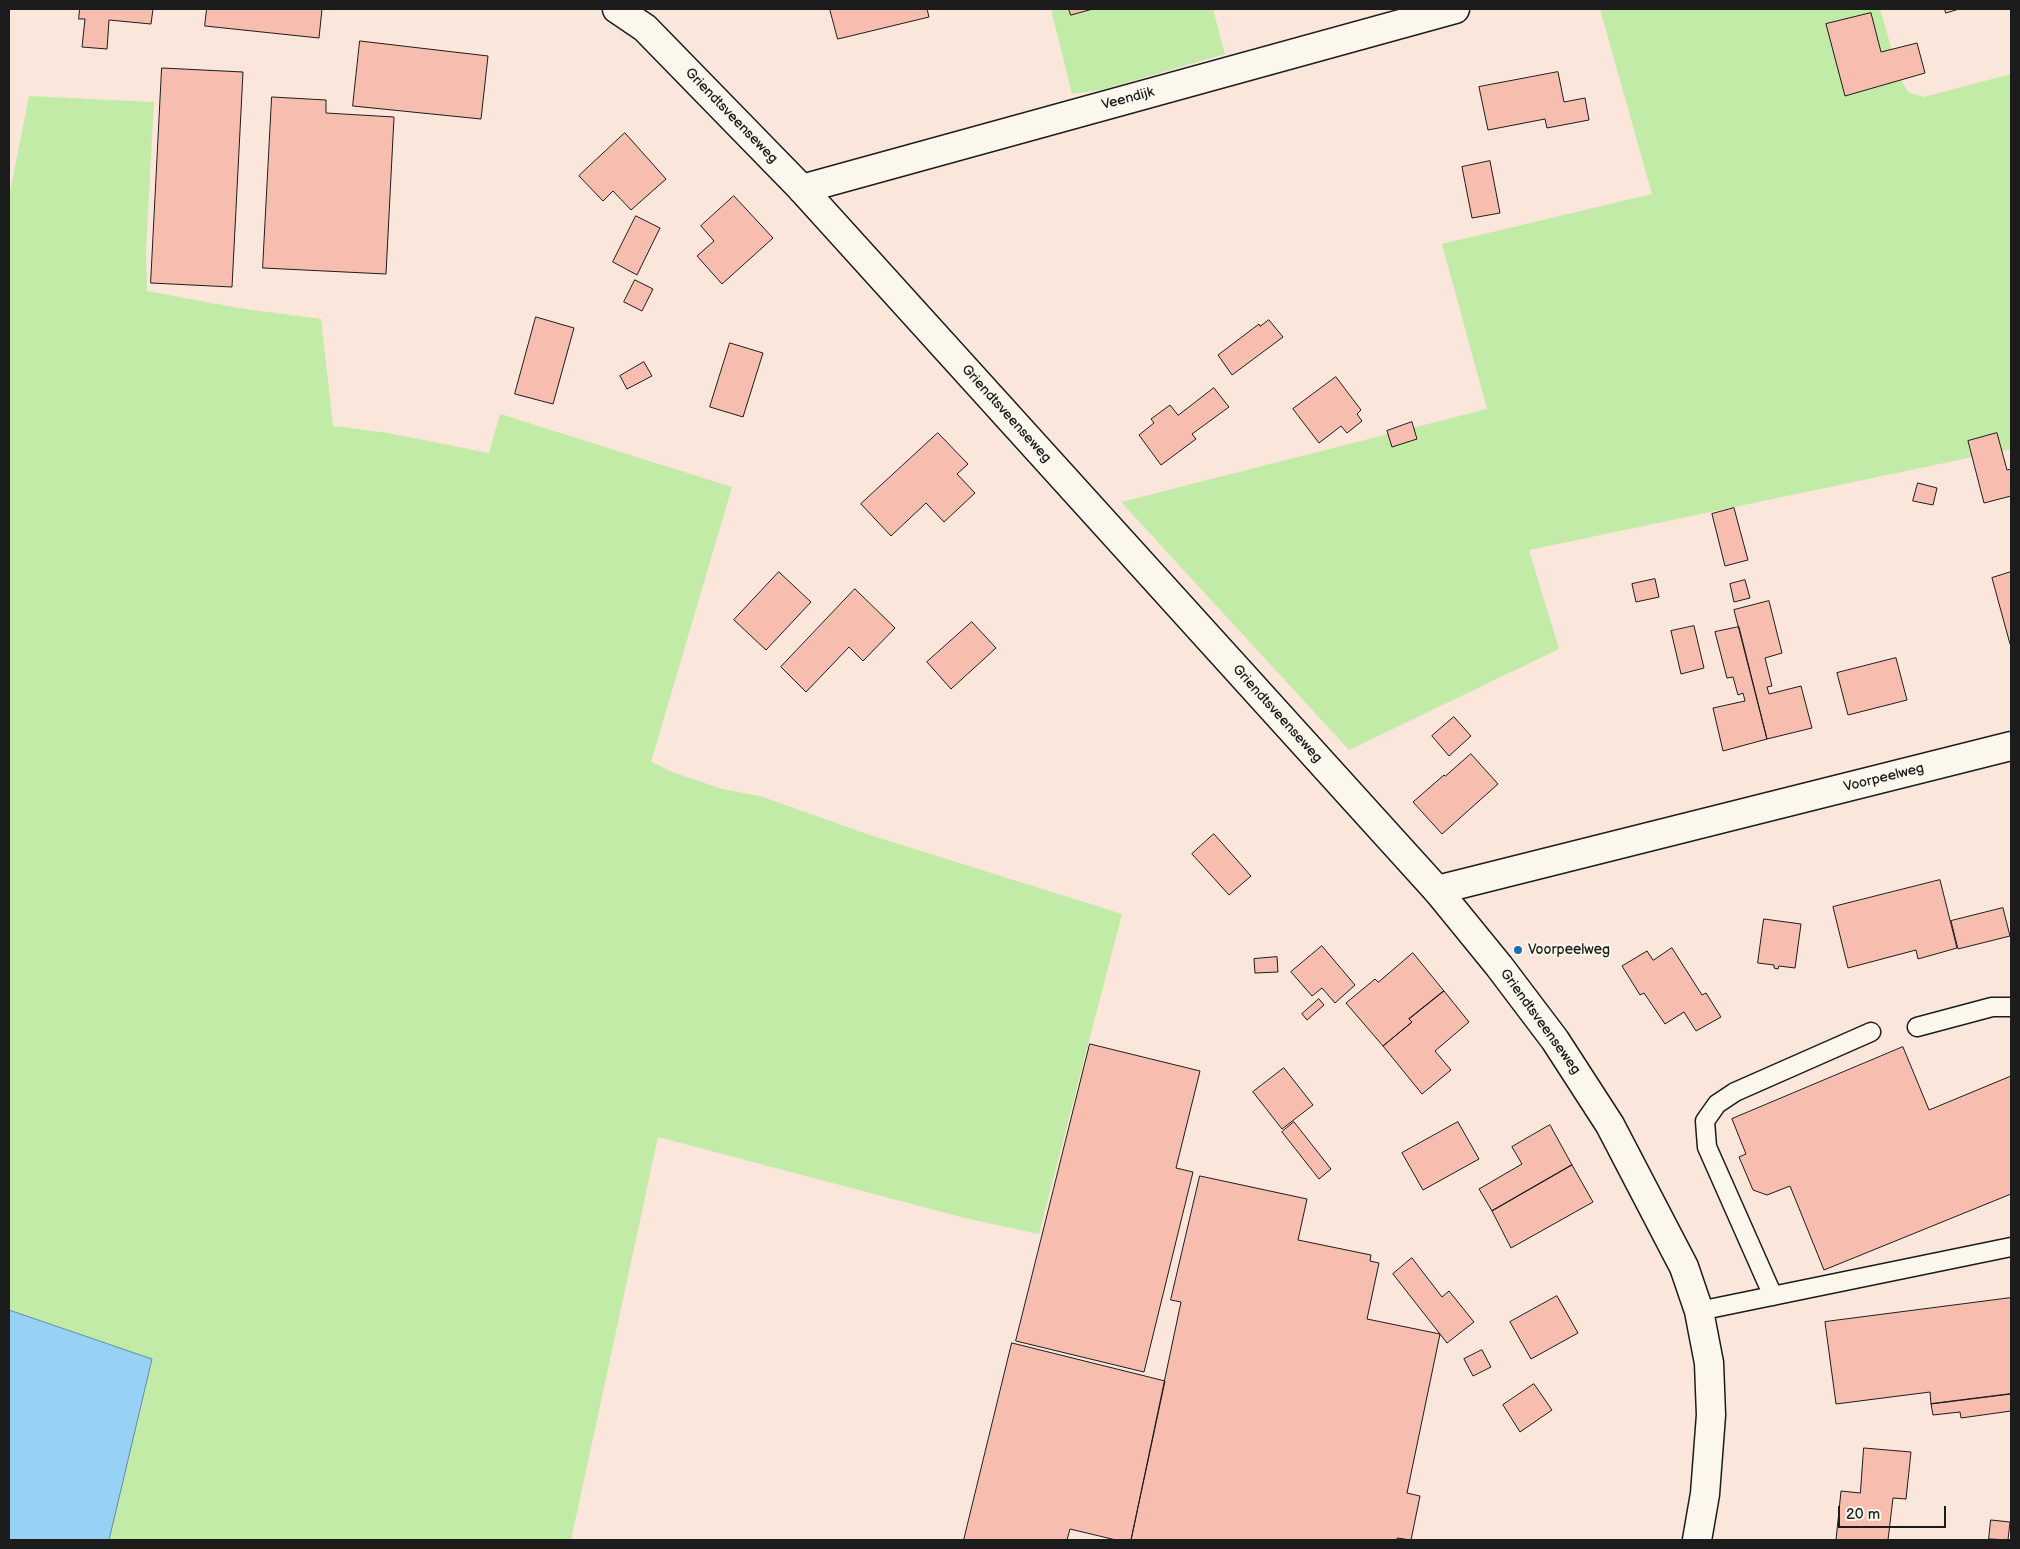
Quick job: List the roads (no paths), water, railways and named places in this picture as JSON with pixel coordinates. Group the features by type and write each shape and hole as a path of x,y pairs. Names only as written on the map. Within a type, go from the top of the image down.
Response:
{"street":[{"name":"Griendtsveenseweg","path":"617,9 646,28 802,189 1437,890 1499,966 1555,1040 1610,1125 1684,1267 1699,1311 1709,1363 1711,1415 1705,1494 1697,1540"},
{"name":"Veendijk","path":"802,189 1455,9"},
{"name":"Voorpeelweg","path":"1437,890 2011,746"}],"lane":[{"path":"1917,1027 1992,1007 2011,1007"},
{"path":"1773,1296 1707,1147 1705,1121 1717,1104 1735,1092 1871,1032"},
{"path":"1699,1311 2011,1247"}],"water":[{"path":"9,1310 152,1359 109,1540 9,1540"}],"place":[{"name":"Voorpeelweg","path":"1518,950"}]}
